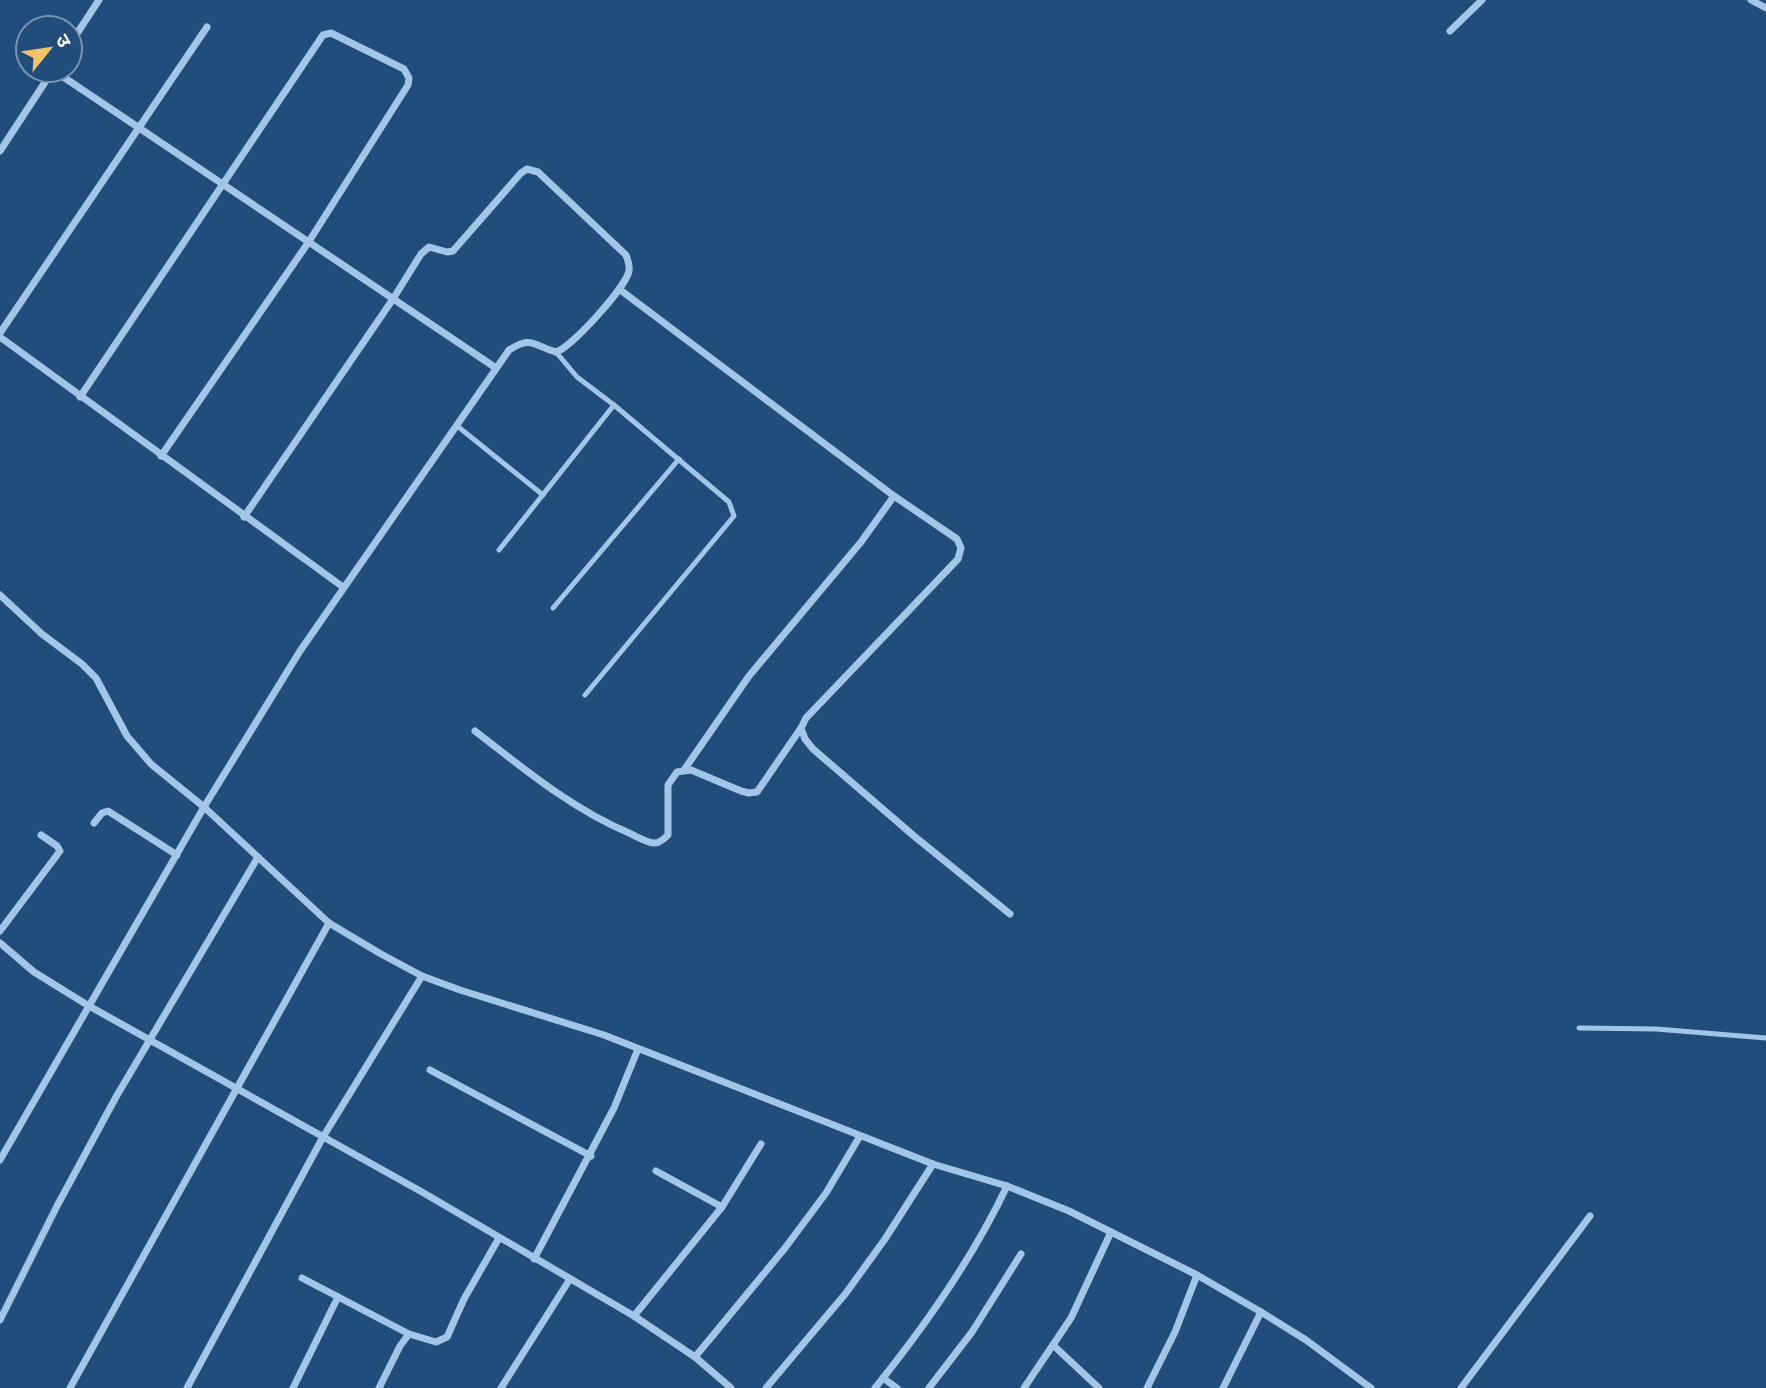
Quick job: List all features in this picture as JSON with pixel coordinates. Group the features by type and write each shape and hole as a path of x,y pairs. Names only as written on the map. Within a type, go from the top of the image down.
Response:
{"street":[{"path":"84,23 99,0"},
{"path":"1450,31 1482,0"},
{"path":"1754,1 1766,8"},
{"path":"207,27 0,335 80,397 343,587"},
{"path":"80,397 323,35 331,33 404,69 409,78 408,85 308,243 161,456"},
{"path":"0,150 44,84"},
{"path":"74,84 496,368"},
{"path":"0,1160 204,807 343,587 509,350 522,342 533,342 556,352 568,346 619,289 629,273 626,255 538,172 527,169 514,180 453,251 447,253 434,247 425,250 244,517"},
{"path":"475,732 544,785 579,807 654,843 663,840 668,835 668,785 677,772 691,771 741,791 757,792 806,718 958,559 961,548 957,539 894,496 619,289"},
{"path":"684,770 749,676 861,542 894,496"},
{"path":"0,595 42,634 89,671 104,690 127,736 151,765 204,807 329,923 422,976 604,1035 933,1164 1007,1186 1069,1211 1198,1275 1306,1340 1371,1388"},
{"path":"801,728 813,749 1010,914"},
{"path":"94,823 102,813 108,811 177,855"},
{"path":"0,931 60,851 41,835"},
{"path":"0,1320 57,1206 150,1039 258,857"},
{"path":"70,1388 329,923"},
{"path":"0,943 34,972 89,1006 634,1316 695,1357 731,1388"},
{"path":"187,1388 323,1138 422,976"},
{"path":"534,1259 614,1108 638,1049"},
{"path":"430,1070 590,1156"},
{"path":"695,1357 785,1248 826,1193 860,1136"},
{"path":"634,1316 722,1206 761,1144"},
{"path":"765,1388 846,1293 885,1239 933,1164"},
{"path":"656,1171 722,1206"},
{"path":"875,1388 967,1259 1007,1186"},
{"path":"1461,1388 1590,1216"},
{"path":"1024,1388 1071,1318 1111,1231"},
{"path":"302,1278 409,1335 436,1342 447,1337 464,1299 499,1238"},
{"path":"929,1388 972,1332 1021,1254"},
{"path":"1147,1388 1175,1332 1198,1275"},
{"path":"501,1388 570,1279"},
{"path":"293,1388 338,1297"},
{"path":"1223,1388 1261,1312"},
{"path":"379,1388 400,1346 409,1335"},
{"path":"1053,1345 1099,1388"},
{"path":"883,1378 897,1388"}],"lane":[{"path":"556,352 577,377 729,502 734,516 584,695"},
{"path":"499,550 614,405"},
{"path":"456,425 543,495"},
{"path":"553,608 679,459"},
{"path":"1579,1028 1656,1029 1766,1038"}]}
